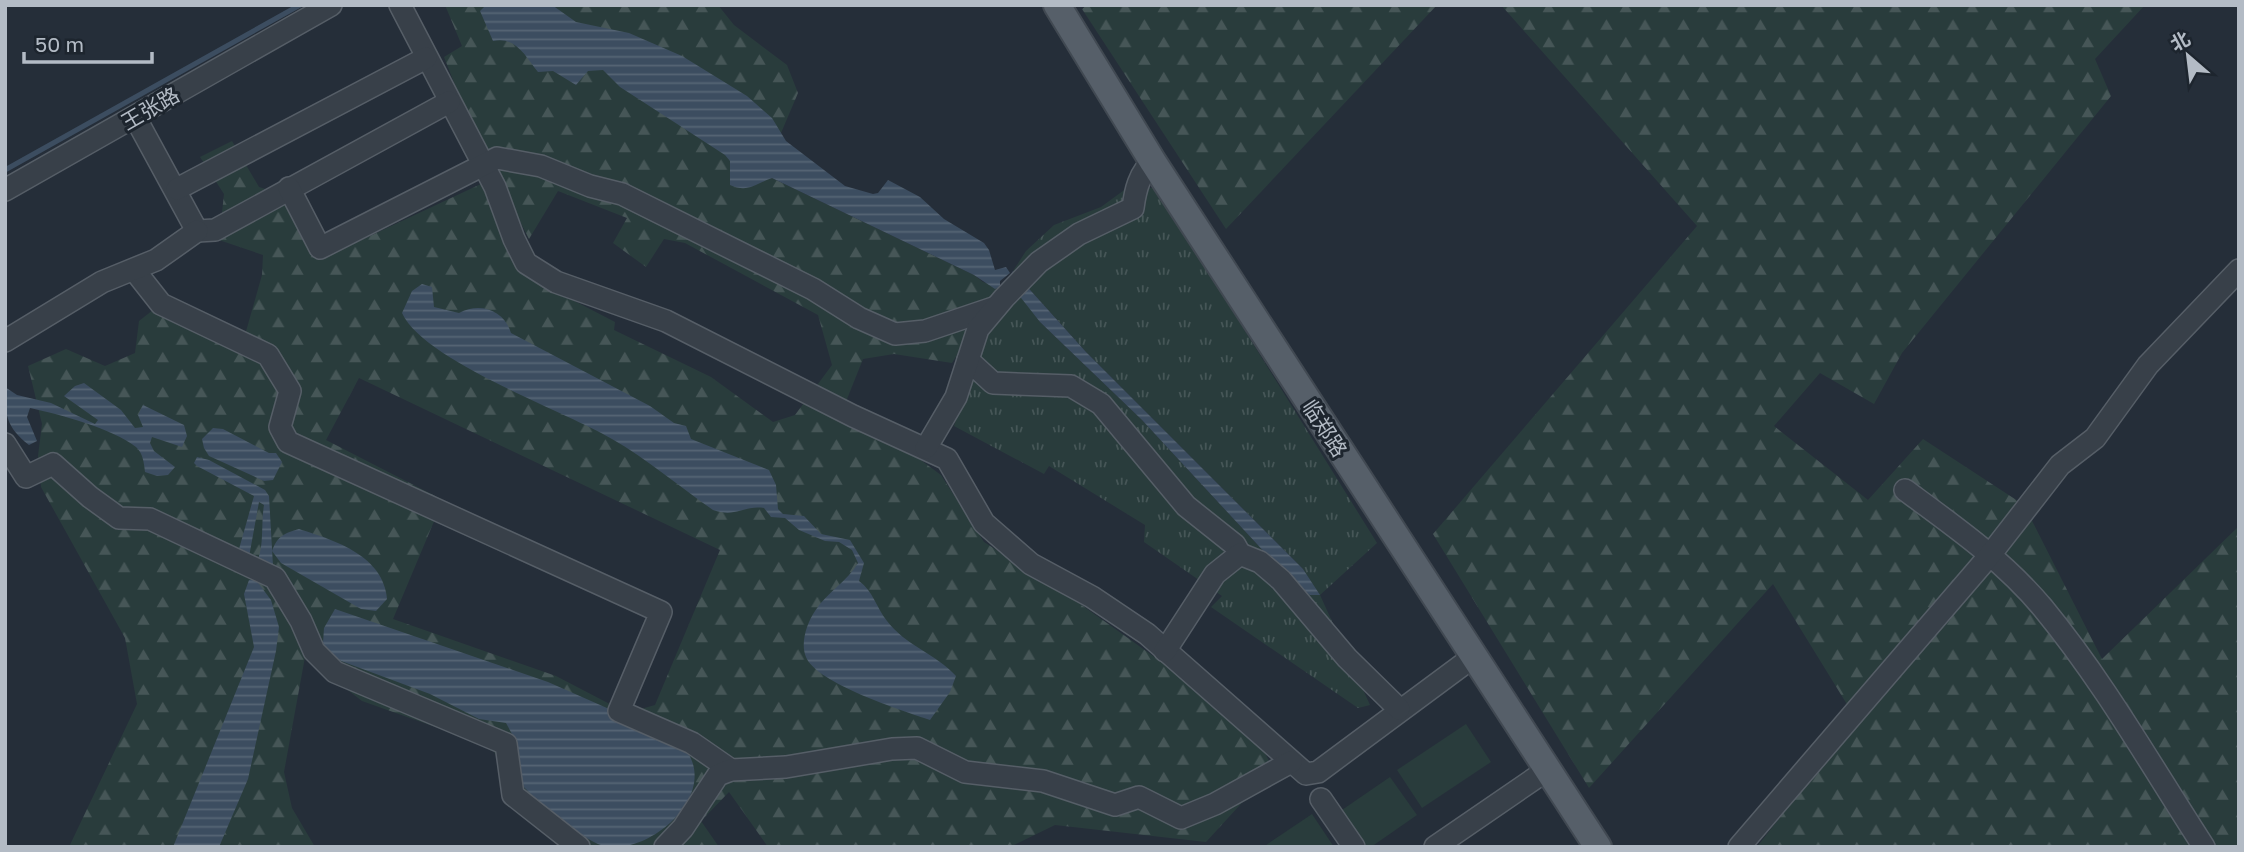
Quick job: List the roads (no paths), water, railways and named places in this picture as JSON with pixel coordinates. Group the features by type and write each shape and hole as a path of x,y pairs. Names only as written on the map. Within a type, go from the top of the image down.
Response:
{"main road":[{"name":"临郑路","path":"1057,5 1153,162 1598,847"}],"street":[{"name":"王张路","path":"5,190 331,5"},
{"path":"400,5 483,166 526,263 556,282 666,321 853,416 947,459 984,523 1031,564 1092,597 1147,634 1306,774 1314,774 1473,657"},
{"path":"177,189 426,58"},
{"path":"5,341 102,282 135,271 197,231 215,230 449,102"},
{"path":"135,117 177,189 197,231"},
{"path":"289,188 320,248 497,158 541,166 590,186 622,194 813,289 859,318 895,334 925,331 996,307"},
{"path":"926,448 956,397 978,329 1039,262 1079,234 1133,208 1135,191 1146,167 1153,162"},
{"path":"1738,847 1990,555 2060,465 2095,438 2148,365 2239,270"},
{"path":"135,271 161,304 268,355 290,391 280,427 288,442 660,612 619,712 692,743 731,770"},
{"path":"968,360 993,383 1071,386 1101,404 1185,506 1235,545 1240,554 1260,562 1282,580 1346,658 1399,709"},
{"path":"5,444 26,477 52,464 119,518 150,519 275,578 301,621 314,651 335,672 506,744 513,795 579,847"},
{"path":"1905,490 1990,555 2042,607 2090,672 2204,847"},
{"path":"1165,651 1215,574 1240,554"},
{"path":"665,847 683,828 718,775 731,770 786,768 892,749 917,748 965,772 1043,781 1115,805 1139,797 1181,818 1215,804 1291,762"},
{"path":"1435,847 1547,770"},
{"path":"1321,799 1354,847"}],"water":[{"path":"486,5 552,5 576,22 629,33 682,56 747,96 772,118 786,141 845,186 873,194 878,193 888,180 920,197 944,219 984,243 995,270 1006,267 1010,273 1000,281 1000,287 995,289 974,275 772,178 747,188 730,185 730,161 725,155 620,87 603,70 588,71 576,85 553,71 538,72 514,44 501,40 493,41 480,11"},
{"path":"1013,271 1086,352 1303,569 1320,595 1310,595 1293,583 1142,420 1040,322 1007,280"},
{"path":"422,284 432,287 434,307 459,313 475,308 490,310 503,319 511,333 650,406 674,423 686,426 691,439 769,470 776,485 778,509 783,514 804,516 821,534 850,540 864,563 859,581 868,590 887,621 903,637 956,676 950,692 930,720 843,686 813,667 806,657 804,639 809,621 820,604 858,563 852,550 839,542 825,541 799,530 785,518 771,517 764,508 728,513 713,510 612,439 496,383 437,349 415,331 402,313 412,291"},
{"path":"84,383 121,410 135,428 143,427 138,415 143,405 184,425 187,436 182,447 152,437 150,443 154,451 175,467 168,475 157,476 145,472 140,452 126,440 70,418 30,408 27,417 37,441 29,445 11,426 5,387 17,395 51,403 95,424 98,420 64,396 75,386"},
{"path":"213,428 223,429 269,453 276,453 282,462 273,480 264,481 209,456 202,439"},
{"path":"197,457 209,460 265,490 269,496 273,566 258,559 264,505 259,502 249,557 239,549 254,496 197,466 194,463"},
{"path":"299,529 342,545 367,561 384,584 387,599 376,611 361,609 281,563 272,551 276,542 282,536"},
{"path":"249,580 256,580 271,600 279,627 248,779 219,847 173,847 254,647 244,594"},
{"path":"335,609 548,682 616,712 686,750 694,767 694,784 688,801 676,817 644,840 626,846 608,847 598,844 574,830 521,784 512,734 506,723 479,719 430,694 341,661 328,652 323,643 324,628"}],"waterway":[{"path":"5,170 300,5"}]}
